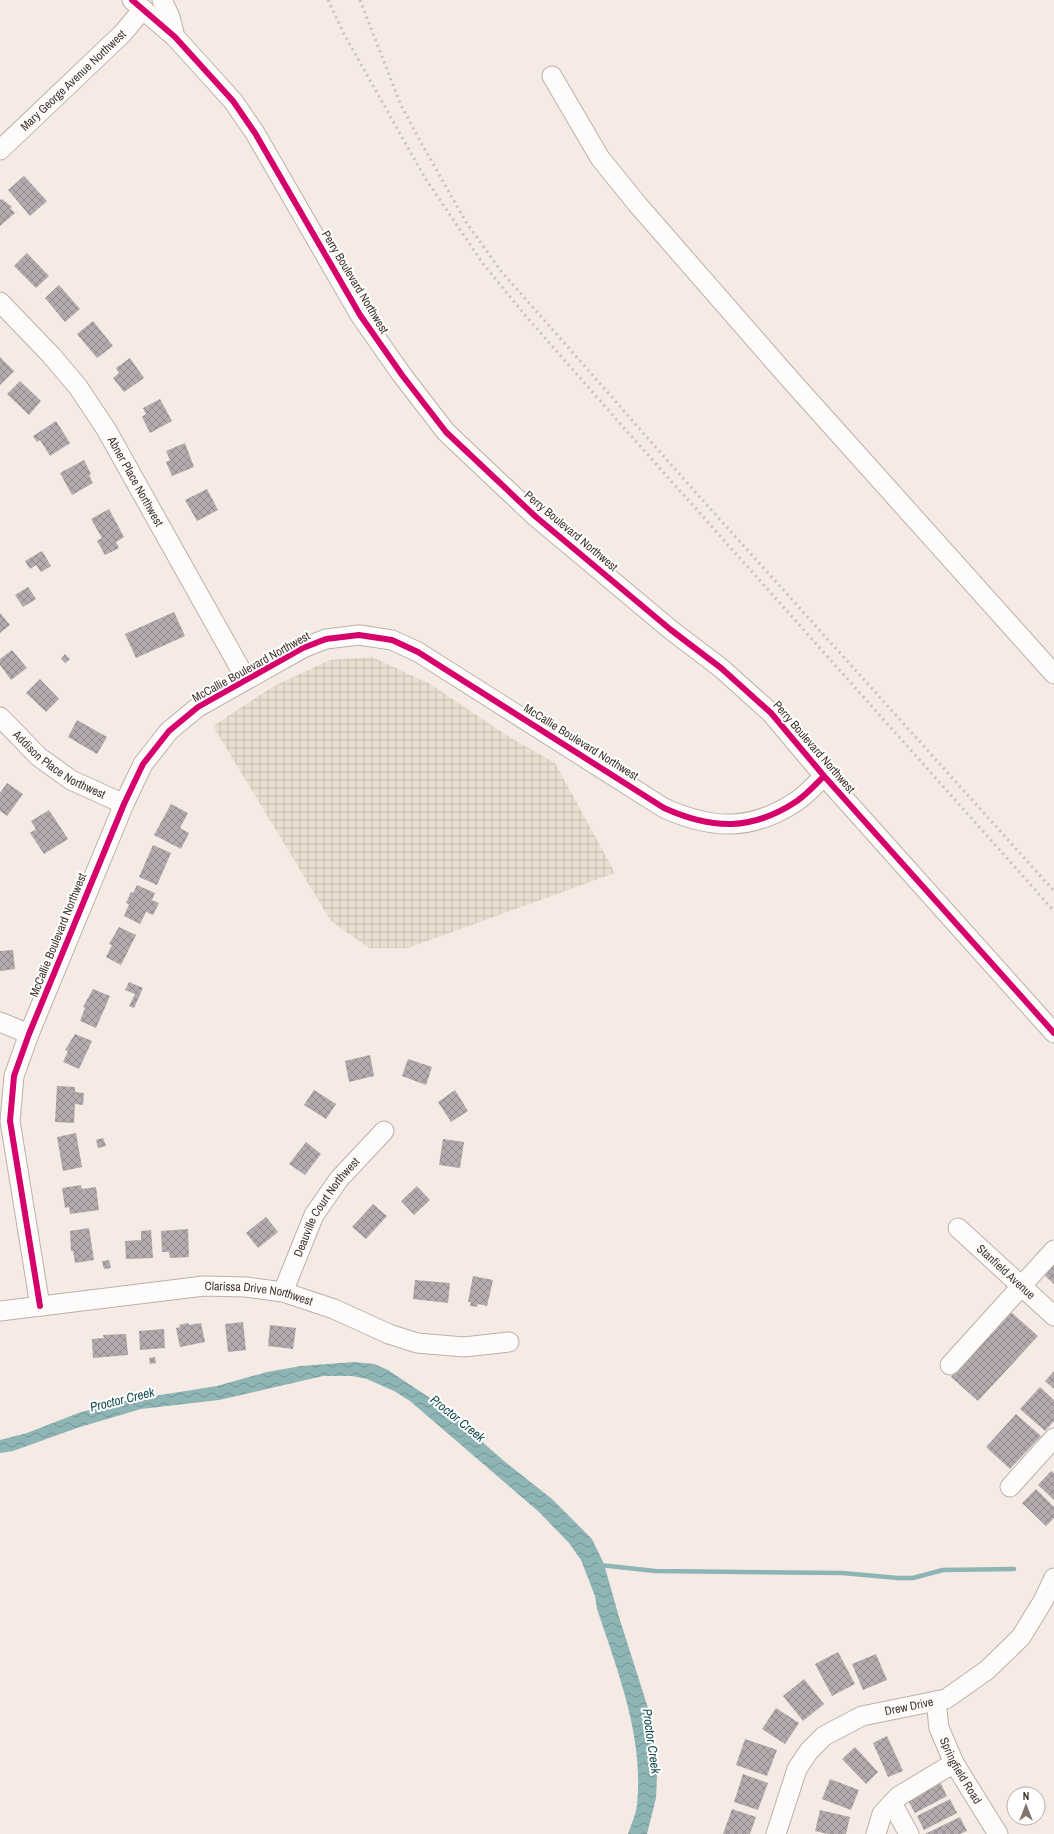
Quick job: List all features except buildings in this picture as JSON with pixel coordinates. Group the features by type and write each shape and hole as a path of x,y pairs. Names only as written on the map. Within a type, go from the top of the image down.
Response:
{"street":[{"path":"162,0 170,16 175,37"},
{"name":"Perry Boulevard Northwest","path":"138,5 175,37 233,101 255,133 360,315 402,375 446,432 536,517 671,630 722,668 771,713 824,776 1054,1033"},
{"name":"Mary George Avenue Northwest","path":"0,150 123,33 138,5"},
{"path":"552,76 600,158 638,205 788,377 1054,674"},
{"name":"Abner Place Northwest","path":"0,302 78,387 106,429 246,679"},
{"name":"McCallie Boulevard Northwest","path":"40,1306 10,1121 14,1076 29,1034 124,804 143,764 169,731 198,707 303,648 326,639 359,635 392,640 418,652 664,808 687,818 707,823 741,824 769,816 798,800 824,776"},
{"name":"Addison Place Northwest","path":"0,717 39,758 71,780 124,804"},
{"path":"0,1022 29,1034"},
{"name":"Deauville Court Northwest","path":"282,1292 314,1215 339,1179 384,1131"},
{"name":"Stanfield Avenue","path":"958,1228 1054,1316"},
{"path":"950,1365 1054,1250"},
{"name":"Clarissa Drive Northwest","path":"0,1311 204,1286 246,1287 282,1292 334,1309 389,1334 417,1343 464,1347 510,1342"},
{"path":"1010,1487 1054,1438"},
{"name":"Drew Drive","path":"776,1834 797,1769 809,1751 824,1736 862,1716 946,1699 987,1670 1021,1637 1048,1603 1054,1578"},
{"name":"Springfield Road","path":"936,1701 938,1728 954,1763 998,1834"},
{"path":"876,1834 882,1814 899,1796 954,1763"},
{"path":"892,1803 909,1834"}],"shaded area":[{"path":"372,657 430,684 506,735 555,763 615,873 408,948 369,948 331,921 213,726 274,686 330,660"}],"water":[{"name":"Proctor Creek","path":"354,1362 374,1364 388,1370 439,1404 504,1461 552,1499 592,1539 604,1564 648,1708 652,1729 657,1777 656,1798 647,1834 628,1834 635,1816 637,1805 637,1755 633,1730 628,1705 597,1609 595,1596 581,1560 569,1543 539,1512 410,1401 394,1391 367,1379 352,1376 323,1376 219,1400 141,1409 77,1428 13,1451 0,1453 0,1440 27,1433 81,1412 129,1400 217,1386 267,1372 301,1366"}],"waterway":[{"path":"600,1565 655,1571 842,1573 898,1578 913,1578 943,1570 1014,1569"}],"railway":[{"path":"328,0 344,34 425,178 484,265 530,321 624,428 1054,911"},
{"path":"360,0 400,103 466,222 501,271 689,485 1054,891"}],"cycle path":[{"path":"132,0 175,37 233,101 255,133 360,315 402,375 446,432 536,517 671,630 721,668 771,713 824,776 1054,1033"},
{"path":"40,1306 10,1121 14,1076 29,1034 124,804 143,764 169,731 198,707 303,648 326,639 359,635 392,640 418,652 664,808 682,815 699,820 732,824 764,818 797,801 824,776"}]}
